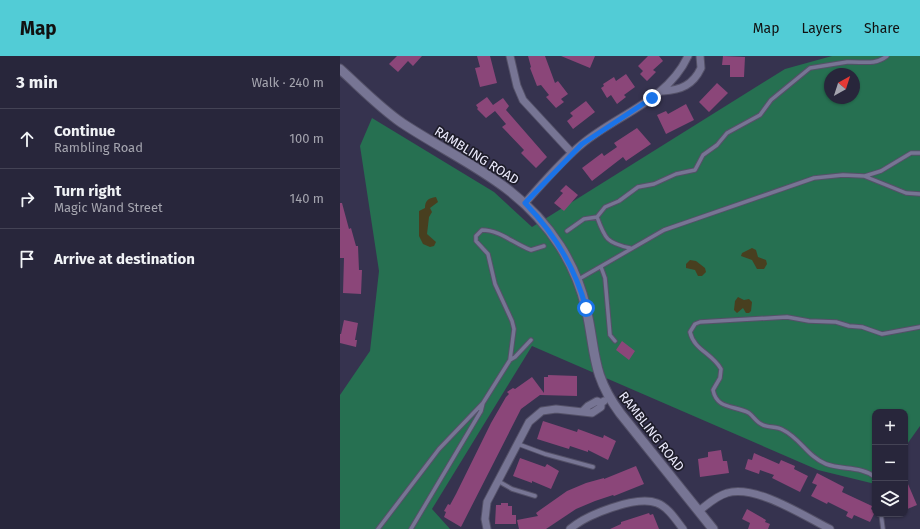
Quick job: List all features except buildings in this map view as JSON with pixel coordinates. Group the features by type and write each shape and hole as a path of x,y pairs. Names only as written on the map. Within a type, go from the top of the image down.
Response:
{"street":[{"path":"510,56 517,86 523,100 572,153"},
{"path":"525,203 572,153 592,137 663,91 679,72 688,56"},
{"path":"663,91 677,90 695,78 701,68 700,56"},
{"name":"RAMBLING ROAD","path":"340,69 400,121 493,177 525,203 554,237 577,280 586,308 596,365 610,398 713,529"},
{"path":"487,529 485,511 487,502 529,422 542,411 556,409 592,413 601,408 601,403 610,398"},
{"path":"699,511 723,495 734,491 747,491 760,494 830,529"},
{"path":"570,529 580,521 608,510 642,500 657,503 669,512 680,528"}],"lane":[{"path":"567,231 584,219 597,217 605,207 619,201 638,187 654,184 676,174 695,170 703,155 708,150 717,145 727,133 760,115 771,100 794,82 805,70 846,62 867,64 876,62 887,56"},
{"path":"577,280 601,267 630,248 664,230 814,178 864,176 881,171 911,153 920,153"},
{"path":"864,176 906,193 920,194"},
{"path":"597,217 602,233 609,241 617,245 630,248"},
{"path":"378,529 439,449 483,403 510,360 514,329 512,321 495,284 488,254 476,241 476,236 482,230 487,230 506,237 531,250 544,246"},
{"path":"601,267 605,278 610,335 615,341"},
{"path":"872,476 866,472 825,464 817,459 789,433 782,429 761,424 747,412 725,407 721,404 714,395 713,390 720,378 721,369 714,359 696,346 690,332 695,324 700,322 776,317 830,321 849,326 862,327 882,334 920,327"},
{"path":"510,360 515,357 531,340"},
{"path":"411,529 481,411 483,403"},
{"path":"517,444 545,454 592,467"},
{"path":"498,481 512,489 535,496"},
{"path":"881,517 883,529"}],"green space":[{"path":"832,56 920,56 920,426 908,443 908,409 872,409 872,483 818,470 532,346 432,509 450,529 340,529 340,395 370,351 379,271 360,146 372,118 494,192 532,227 785,69"}],"sand":[{"path":"436,197 438,202 430,208 432,212 429,217 427,234 436,242 434,246 430,247 423,244 419,236 419,211 425,208 428,200"},
{"path":"752,248 756,250 758,257 766,260 767,264 764,269 757,269 752,260 741,256 742,253"},
{"path":"690,260 696,261 705,268 706,272 702,276 698,276 695,270 686,268 686,264"},
{"path":"738,297 744,300 749,299 752,302 751,311 749,313 746,313 743,308 737,313 734,310 735,301"}],"route":[{"path":"586,308 580,287 560,246 547,227 525,203 582,144 652,98"}]}
